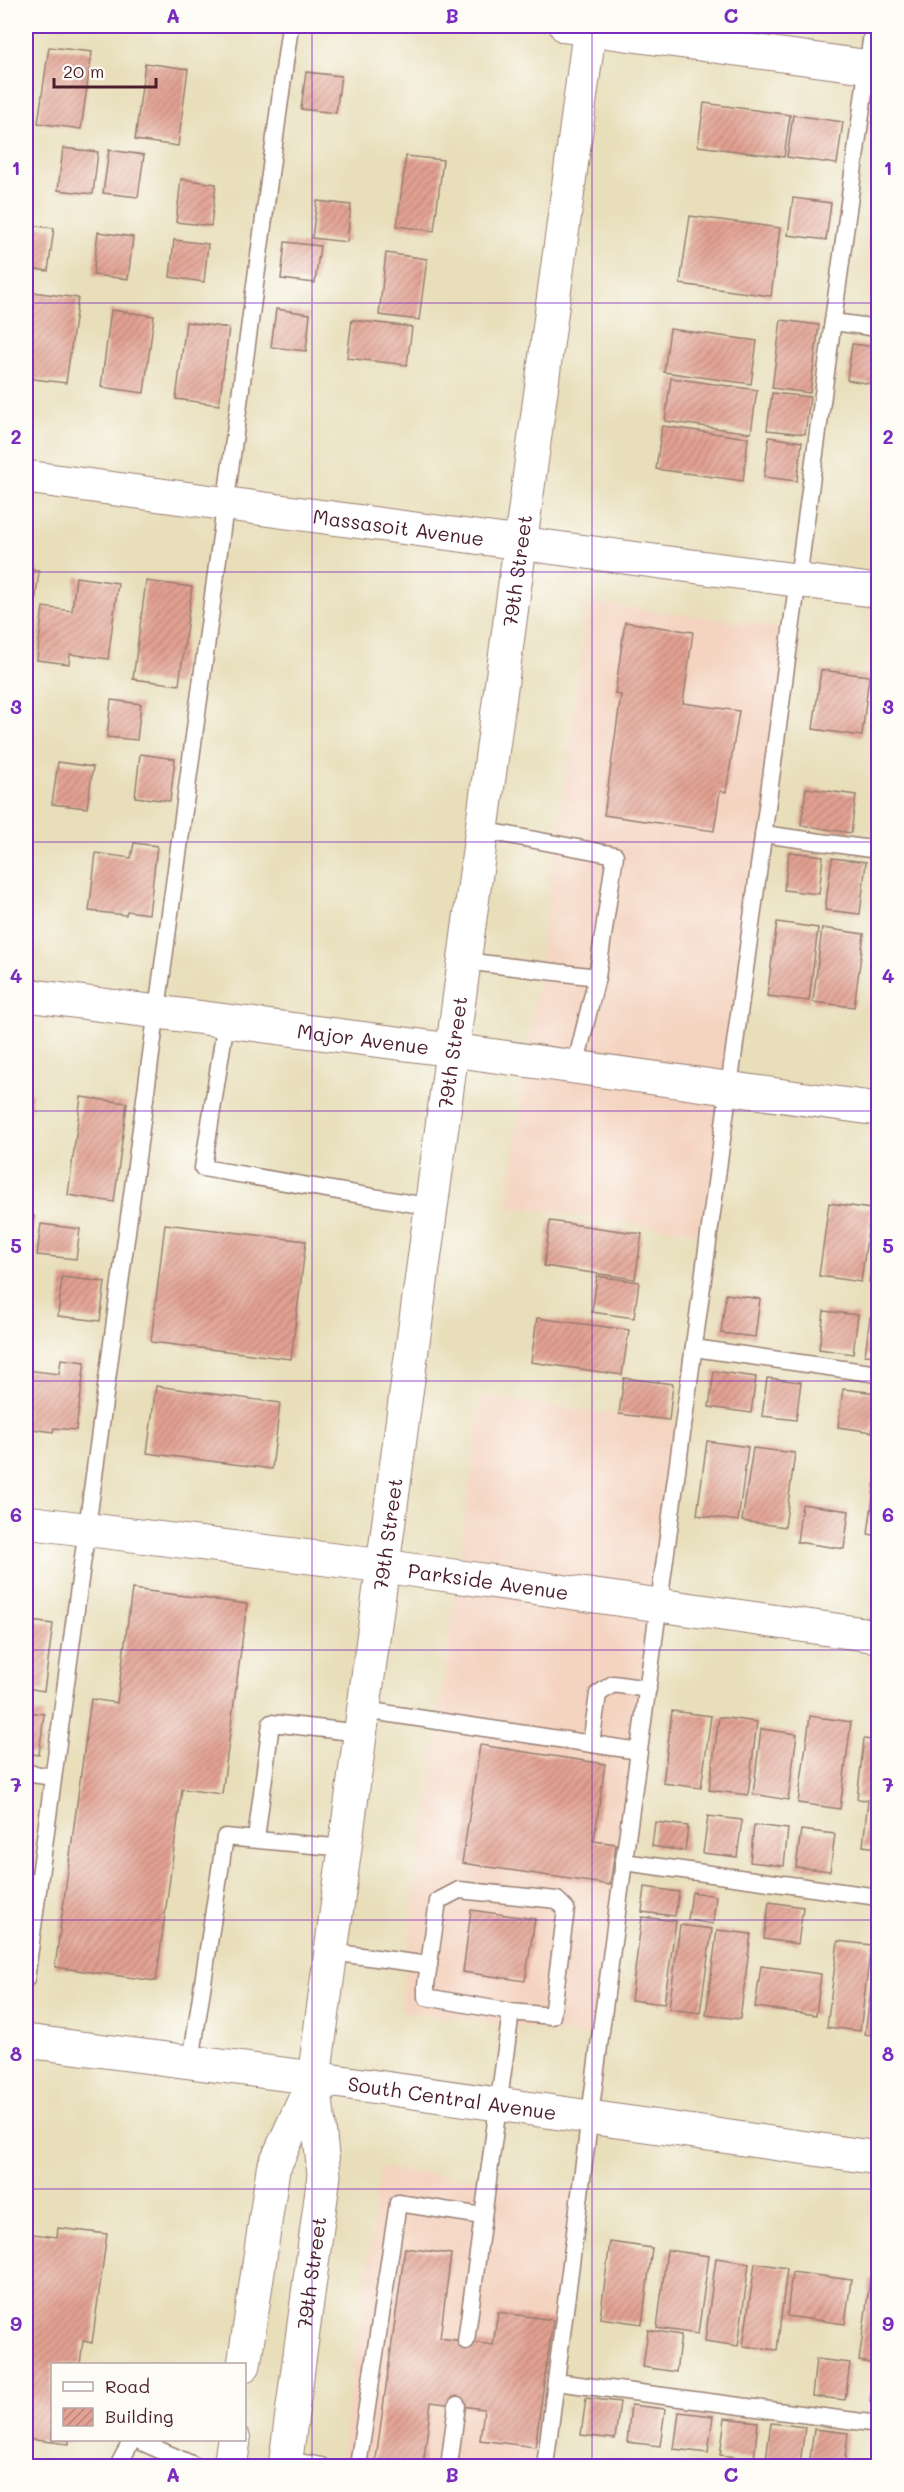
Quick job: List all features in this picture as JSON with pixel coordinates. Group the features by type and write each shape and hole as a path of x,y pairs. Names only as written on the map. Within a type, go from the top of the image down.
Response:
{"street":[{"path":"582,26 873,68"},
{"name":"79th Street","path":"285,2463 324,2175 314,2078 521,541 582,26"},
{"name":"Massasoit Avenue","path":"26,477 521,541 879,591"},
{"name":"Major Avenue","path":"26,995 452,1050 879,1109"},
{"name":"Parkside Avenue","path":"26,1522 383,1566 879,1636"},
{"name":"South Central Avenue","path":"26,2041 314,2078 879,2158"},
{"name":"79th Street","path":"244,2363 273,2169 314,2078"},
{"path":"230,2466 234,2441"}],"lane":[{"path":"26,1979 290,26"},
{"path":"545,2466 624,1862 832,322 873,68 873,26"},
{"path":"832,322 879,328"},
{"path":"482,830 615,855 597,977 575,1067"},
{"path":"763,834 879,850"},
{"path":"464,962 597,977"},
{"path":"226,1021 203,1168 432,1207"},
{"path":"694,1348 879,1374"},
{"path":"591,1744 598,1694 613,1684 648,1689"},
{"path":"256,1839 271,1723 362,1722 639,1750"},
{"path":"26,1773 53,1777"},
{"path":"191,2062 225,1837 345,1848"},
{"path":"624,1862 879,1897"},
{"path":"459,1890 557,1900 566,1909 552,2016 510,2012 426,1997 438,1901 450,1893 459,1890"},
{"path":"331,1952 429,1965"},
{"path":"466,2342 510,2012"},
{"path":"358,2466 398,2203 483,2216"},
{"path":"556,2382 879,2424"},
{"path":"449,2466 457,2405"},
{"path":"118,2466 131,2441"},
{"path":"141,2441 196,2466"},
{"path":"285,2463 321,2466"}],"shaded area":[{"path":"588,602 791,629 709,1234 507,1206"},
{"path":"481,1396 683,1424 600,2038 400,2010"},
{"path":"380,2168 580,2192 545,2466 340,2466"}],"building":[{"path":"49,47 92,52 81,129 38,123"},
{"path":"26,50 31,50 27,84 26,84"},
{"path":"145,63 188,69 178,146 135,140"},
{"path":"306,72 341,76 336,113 301,109"},
{"path":"704,103 790,115 784,157 698,146"},
{"path":"793,115 843,122 837,164 787,157"},
{"path":"63,148 98,152 93,194 58,190"},
{"path":"109,150 144,155 138,197 103,193"},
{"path":"406,156 443,160 434,231 397,226"},
{"path":"181,179 216,184 211,226 176,222"},
{"path":"793,198 831,203 826,240 788,235"},
{"path":"876,200 878,200 878,249 870,248"},
{"path":"317,201 351,205 347,242 312,238"},
{"path":"690,216 780,228 771,296 680,284"},
{"path":"26,225 54,228 48,271 26,268"},
{"path":"98,232 133,237 128,279 93,275"},
{"path":"174,240 208,244 204,282 170,277"},
{"path":"285,242 320,246 315,283 281,279"},
{"path":"386,253 427,259 419,320 379,315"},
{"path":"32,292 78,298 66,383 26,378 26,341"},
{"path":"276,309 310,314 306,351 271,347"},
{"path":"111,310 154,316 144,393 101,387"},
{"path":"352,320 412,327 407,365 347,358"},
{"path":"781,320 819,325 810,393 772,388"},
{"path":"186,322 229,328 219,405 176,399"},
{"path":"670,329 757,341 751,384 664,372"},
{"path":"852,344 878,347 878,385 847,380"},
{"path":"671,378 757,390 751,433 665,421"},
{"path":"772,393 810,397 805,434 767,430"},
{"path":"662,426 748,438 743,481 656,469"},
{"path":"769,437 802,442 797,481 764,477"},
{"path":"26,569 39,571 34,613 26,612"},
{"path":"76,577 118,583 108,659 70,654 69,664 37,660 43,607 72,611"},
{"path":"146,581 192,587 179,685 133,679"},
{"path":"625,622 693,632 683,703 739,711 726,792 720,791 714,831 604,815 621,695 615,694"},
{"path":"821,670 869,676 862,736 813,729"},
{"path":"111,700 141,704 137,740 107,737"},
{"path":"140,754 175,759 170,801 135,797"},
{"path":"58,762 93,767 87,808 52,804"},
{"path":"806,788 856,795 851,833 801,825"},
{"path":"134,843 157,846 149,914 127,911 126,915 89,911 96,853 131,858"},
{"path":"789,852 823,856 819,894 784,890"},
{"path":"832,858 866,862 860,914 825,910"},
{"path":"777,922 818,928 809,1001 767,996"},
{"path":"822,928 864,934 854,1007 813,1002"},
{"path":"26,1092 32,1093 27,1136 26,1136"},
{"path":"81,1097 127,1103 114,1202 68,1195"},
{"path":"829,1203 871,1209 861,1282 819,1276"},
{"path":"26,1216 34,1216 29,1256 26,1255"},
{"path":"878,1218 878,1283 869,1282"},
{"path":"550,1221 642,1234 635,1279 544,1266"},
{"path":"41,1224 80,1229 76,1259 37,1255"},
{"path":"165,1224 306,1241 291,1359 151,1342"},
{"path":"597,1276 639,1282 634,1318 592,1312"},
{"path":"62,1277 105,1282 100,1321 58,1316"},
{"path":"726,1294 760,1299 755,1337 721,1333"},
{"path":"824,1311 858,1315 853,1354 819,1349"},
{"path":"870,1317 878,1318 878,1356 865,1355"},
{"path":"537,1318 629,1330 622,1375 531,1362"},
{"path":"61,1359 85,1362 76,1430 54,1428 53,1432 26,1428 26,1370 59,1374"},
{"path":"714,1371 756,1377 751,1413 709,1407"},
{"path":"624,1378 673,1384 669,1420 619,1414"},
{"path":"767,1378 801,1382 796,1420 762,1416"},
{"path":"156,1386 280,1403 272,1469 147,1453"},
{"path":"843,1389 877,1393 872,1432 838,1427"},
{"path":"707,1441 748,1447 738,1521 697,1515"},
{"path":"753,1448 795,1453 785,1527 742,1521"},
{"path":"878,1465 878,1536 868,1534"},
{"path":"802,1504 849,1511 844,1549 797,1542"},
{"path":"132,1589 247,1604 222,1794 182,1789 156,1981 55,1967 91,1699 117,1703"},
{"path":"26,1616 31,1617 31,1621 53,1624 44,1691 26,1688"},
{"path":"672,1711 711,1716 701,1788 663,1783"},
{"path":"26,1712 44,1714 39,1755 26,1753"},
{"path":"810,1716 851,1722 840,1809 798,1803"},
{"path":"719,1717 757,1722 748,1795 709,1790"},
{"path":"761,1729 797,1734 788,1800 753,1794"},
{"path":"864,1739 878,1741 878,1848 863,1846 868,1800 857,1799"},
{"path":"480,1745 605,1764 594,1841 616,1844 610,1885 462,1863"},
{"path":"708,1816 742,1820 737,1857 703,1853"},
{"path":"655,1822 688,1826 685,1851 652,1846"},
{"path":"754,1825 788,1829 784,1866 750,1862"},
{"path":"801,1830 835,1834 830,1871 796,1867"},
{"path":"645,1887 679,1892 675,1916 642,1912"},
{"path":"692,1892 716,1896 713,1924 688,1920"},
{"path":"769,1902 803,1907 798,1944 764,1939"},
{"path":"471,1910 535,1919 525,1981 463,1972"},
{"path":"642,1917 676,1921 664,2004 631,2000"},
{"path":"680,1925 712,1929 700,2013 669,2009"},
{"path":"717,1930 751,1934 740,2019 706,2015"},
{"path":"838,1941 871,1945 860,2031 827,2027"},
{"path":"878,1945 878,2036 865,2034"},
{"path":"761,1966 821,1974 816,2015 755,2007"},
{"path":"58,2228 107,2234 92,2343 83,2341 80,2363 51,2363 51,2441 69,2441 69,2444 26,2439 26,2233 57,2237"},
{"path":"610,2242 652,2248 642,2324 600,2318"},
{"path":"405,2248 451,2254 440,2338 493,2345 498,2312 553,2320 535,2447 480,2440 484,2409 431,2402 423,2466 375,2466"},
{"path":"667,2250 709,2256 698,2334 657,2328"},
{"path":"716,2258 749,2263 738,2346 705,2341"},
{"path":"755,2263 787,2268 777,2350 743,2346"},
{"path":"792,2272 851,2280 845,2324 787,2316"},
{"path":"870,2279 878,2280 878,2364 859,2361"},
{"path":"648,2330 681,2335 676,2372 643,2367"},
{"path":"816,2359 850,2363 845,2400 812,2396"},
{"path":"874,2368 878,2368 878,2402 870,2401"},
{"path":"586,2398 620,2402 615,2439 581,2435"},
{"path":"631,2405 665,2409 660,2446 627,2442"},
{"path":"679,2412 713,2416 708,2453 674,2449"},
{"path":"725,2418 758,2422 754,2459 720,2455"},
{"path":"771,2423 805,2427 800,2464 766,2459"},
{"path":"814,2429 848,2433 844,2466 809,2466"}]}
